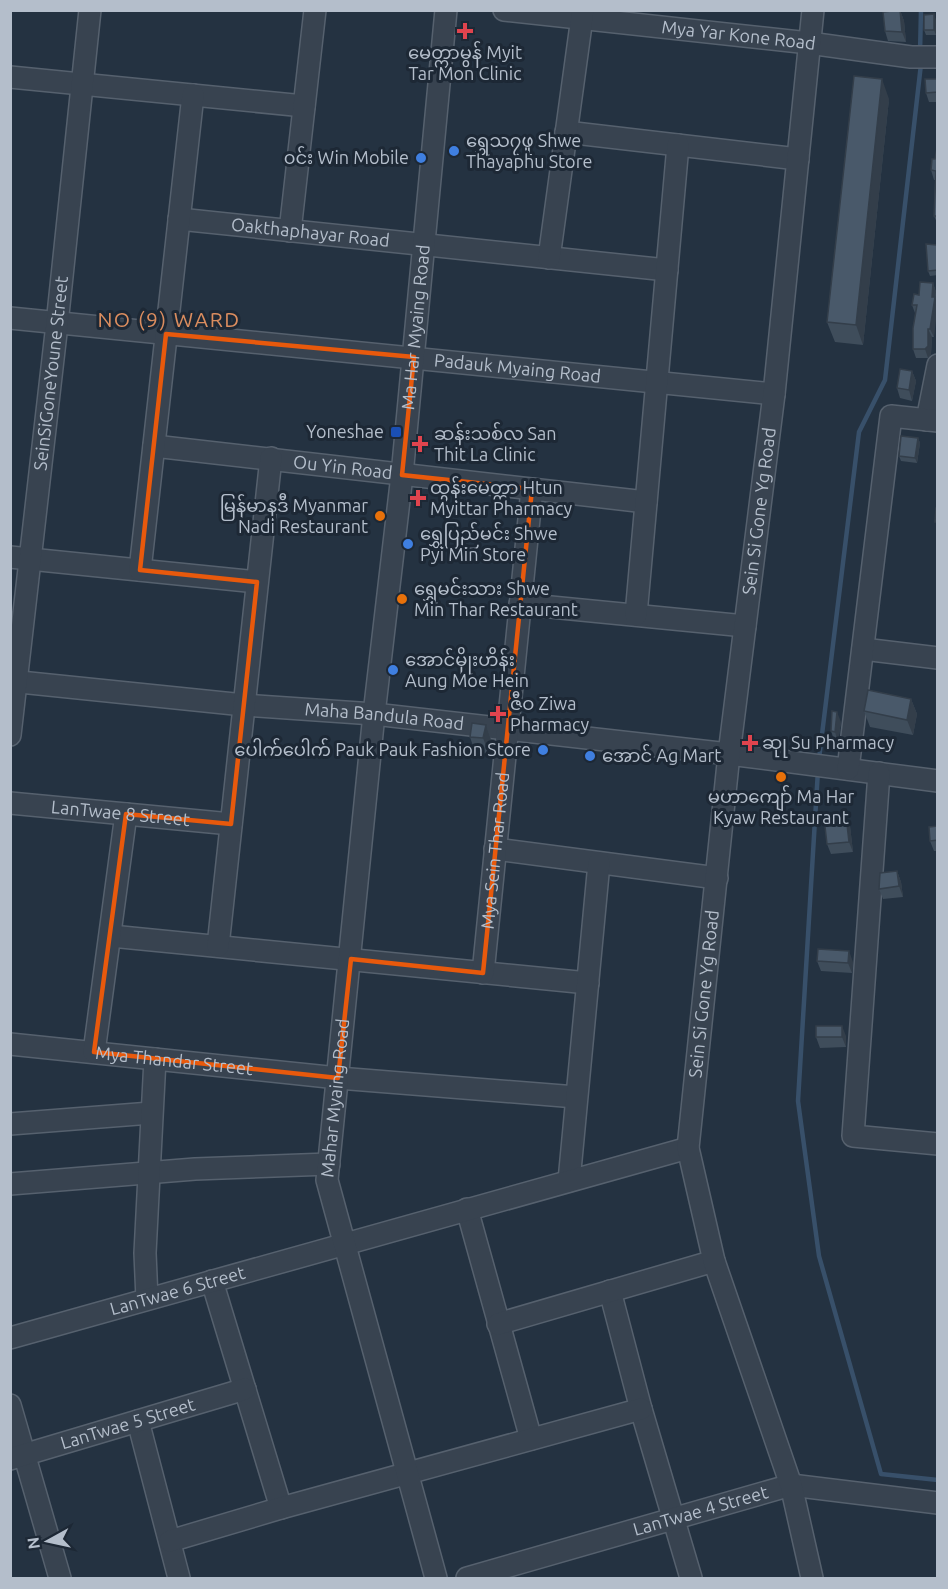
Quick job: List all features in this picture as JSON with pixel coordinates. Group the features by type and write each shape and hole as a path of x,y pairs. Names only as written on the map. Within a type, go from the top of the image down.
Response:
{"street":[{"name":"SeinSiGoneYoune Street","path":"10,735 20,558 57,324 90,10"},
{"path":"290,231 315,10"},
{"name":"Ma Har Myaing Road","path":"374,714 402,475 446,10"},
{"name":"Mya Yar Kone Road","path":"504,10 582,15 926,57"},
{"name":"Sein Si Gone Yg Road","path":"812,1578 790,1485 714,1261 688,1148 729,754 774,394 813,10"},
{"path":"549,258 582,15"},
{"path":"10,77 304,106"},
{"path":"140,570 193,95"},
{"path":"566,132 798,159"},
{"path":"636,615 678,145"},
{"name":"Oakthaphayar Road","path":"179,219 667,270"},
{"name":"Padauk Myaing Road","path":"10,318 774,394"},
{"path":"849,770 891,416 932,421 938,365"},
{"name":"Ou Yin Road","path":"154,446 646,502"},
{"path":"218,946 271,458"},
{"path":"507,729 532,489"},
{"path":"20,558 257,582"},
{"path":"520,603 745,626"},
{"path":"863,649 938,658"},
{"name":"Maha Bandula Road","path":"13,681 244,705 374,714 729,754 938,781"},
{"name":"Mahar Myaing Road","path":"374,714 327,1180 435,1578"},
{"name":"Mya Sein Thar Road","path":"483,973 507,729"},
{"path":"879,773 853,1136 938,1144"},
{"name":"LanTwae 8 Street","path":"10,803 231,824"},
{"path":"93,1052 111,936 126,814"},
{"path":"495,849 717,878"},
{"path":"569,1181 599,863"},
{"path":"111,936 588,983"},
{"name":"Mya Thandar Street","path":"10,1044 338,1078 576,1098"},
{"path":"147,1299 145,1253 155,1059"},
{"path":"10,1124 151,1113"},
{"name":"LanTwae 6 Street","path":"10,1338 688,1148"},
{"path":"10,1184 149,1172 329,1164"},
{"path":"467,1209 531,1439"},
{"path":"498,1324 714,1261"},
{"path":"212,1281 281,1508"},
{"path":"610,1291 641,1408 691,1578"},
{"name":"LanTwae 5 Street","path":"18,1457 245,1389"},
{"path":"10,1405 18,1457 60,1578"},
{"path":"170,1541 641,1408"},
{"path":"138,1421 179,1578"},
{"name":"LanTwae 4 Street","path":"467,1578 790,1485 938,1503"}],"highlighted area":[{"path":"166,334 414,357 402,475 532,489 483,973 351,959 338,1078 94,1052 126,814 231,824 257,582 140,570"}],"building":[{"path":"900,10 902,32 885,31 883,12"},
{"path":"934,14 934,30 924,30 924,15"},
{"path":"854,76 882,79 856,325 827,322"},
{"path":"925,79 938,79 938,92 926,93"},
{"path":"937,148 938,216 934,216 936,171 931,170 932,159 935,159"},
{"path":"926,244 937,245 938,270 928,271"},
{"path":"920,282 933,283 932,297 935,297 930,329 928,329 928,346 925,349 913,349 913,328 917,305 912,305 914,294 919,295"},
{"path":"900,369 912,371 909,390 897,388"},
{"path":"901,436 918,438 915,458 899,456"},
{"path":"936,508 938,508 938,522 935,522"},
{"path":"868,690 911,699 907,720 864,711"},
{"path":"832,711 837,712 835,732 831,731"},
{"path":"472,723 486,725 483,738 470,737"},
{"path":"846,816 849,842 827,844 824,818"},
{"path":"938,826 938,840 930,841 929,827"},
{"path":"897,871 899,886 879,889 880,873"},
{"path":"818,949 849,951 848,963 817,961"},
{"path":"816,1026 842,1026 842,1037 816,1037"}],"waterway":[{"path":"920,53 921,10"},
{"path":"819,759 859,432 885,380 921,64"},
{"path":"818,770 798,1101 819,1256 881,1474 938,1480"}],"place":[{"name":"မေတ္တာမွန် Myit Tar Mon Clinic","path":"465,31"},
{"name":"ရွှေသ၇ဖူ Shwe Thayaphu Store","path":"454,151"},
{"name":"၀င်း Win Mobile","path":"421,158"},
{"name":"Yoneshae","path":"396,432"},
{"name":"ဆန်းသစ်လ San Thit La Clinic","path":"420,444"},
{"name":"ထွန်းမေတ္တာ Htun Myittar Pharmacy","path":"418,498"},
{"name":"မြန်မာနဒီ Myanmar Nadi Restaurant","path":"380,516"},
{"name":"ရွှေပြည်မင်း Shwe Pyi Min Store","path":"408,544"},
{"name":"ရွှေမင်းသား Shwe Min Thar Restaurant","path":"402,599"},
{"name":"အောင်မိုုးဟိန်း Aung Moe Hein","path":"393,670"},
{"name":"ဇီဝ Ziwa Pharmacy","path":"498,714"},
{"name":"ဆုု Su Pharmacy","path":"750,743"},
{"name":"ပေါက်ပေါက် Pauk Pauk Fashion Store","path":"543,750"},
{"name":"အောင် Ag Mart","path":"590,756"},
{"name":"မဟာကျော် Ma Har Kyaw Restaurant","path":"781,777"}],"district":[{"name":"NO (9) WARD","path":"169,320"}]}
